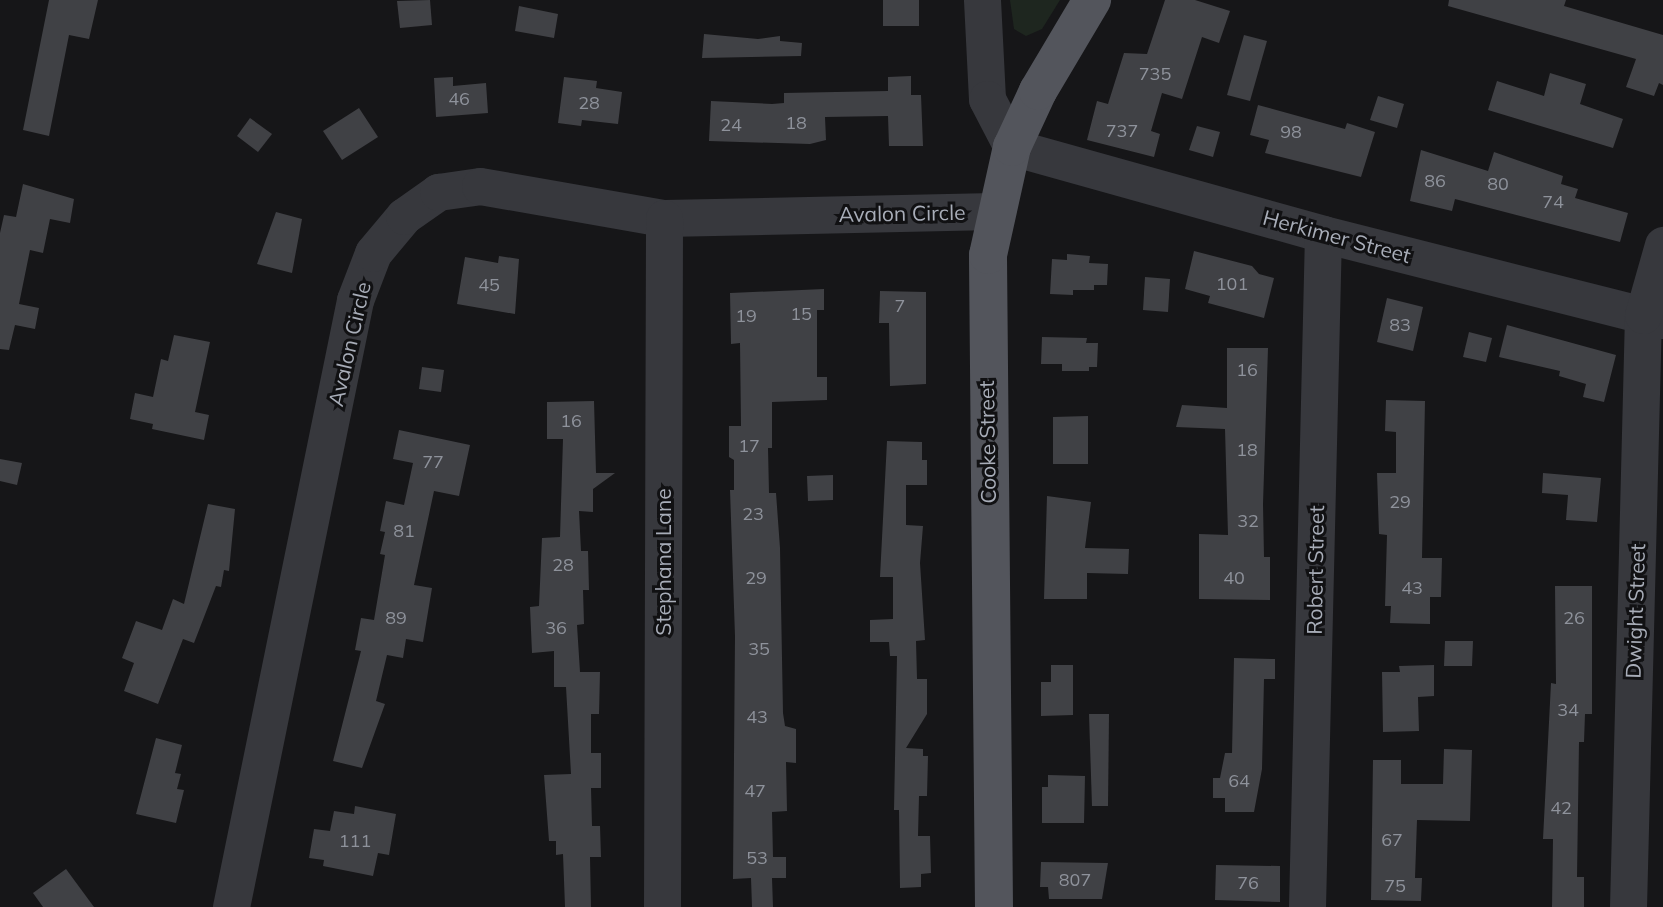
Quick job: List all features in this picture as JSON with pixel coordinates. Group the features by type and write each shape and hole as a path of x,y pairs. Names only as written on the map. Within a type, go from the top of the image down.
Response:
{"main road":[{"name":"Cooke Street","path":"994,907 986,326 994,211 1012,147 1038,92 1093,0"}],"street":[{"path":"982,0 987,99 1012,147"},
{"name":"Herkimer Street","path":"1012,147 1323,234 1653,318"},
{"name":"Avalon Circle","path":"231,907 355,300 373,253 404,216 438,192 480,186 664,218 994,211"},
{"name":"Stephana Lane","path":"662,907 664,218"},
{"name":"Robert Street","path":"1307,907 1323,234"},
{"name":"Dwight Street","path":"1629,907 1653,318 1663,245"}],"shaded area":[{"path":"1010,0 1060,0 1042,29 1026,36 1014,29"}],"building":[{"path":"49,0 98,0 89,39 69,35 49,136 23,130"},
{"path":"430,0 432,25 400,28 397,1"},
{"path":"883,0 919,0 919,26 883,26"},
{"path":"1165,0 1195,0 1230,11 1219,43 1202,37 1182,99 1162,93 1151,131 1160,134 1154,157 1087,140 1097,101 1108,104 1124,53 1147,54"},
{"path":"1449,0 1566,0 1564,6 1663,35 1663,85 1659,83 1654,96 1626,87 1636,59 1448,6"},
{"path":"519,6 558,14 554,38 515,31"},
{"path":"704,34 758,39 780,36 780,41 802,43 801,56 702,58"},
{"path":"1244,35 1267,41 1250,101 1227,95"},
{"path":"1550,73 1586,84 1580,104 1623,119 1613,148 1488,110 1497,81 1544,96"},
{"path":"911,76 911,95 921,95 923,146 889,146 888,116 825,117 826,140 810,144 709,141 711,101 772,104 784,103 784,93 888,91 888,77"},
{"path":"453,77 453,86 486,83 488,113 436,117 434,78"},
{"path":"564,77 597,81 596,88 622,92 618,124 582,120 581,126 558,123"},
{"path":"1378,96 1404,104 1397,128 1370,120"},
{"path":"1258,105 1345,129 1347,123 1375,132 1361,177 1265,153 1269,140 1250,135"},
{"path":"359,108 378,137 342,160 323,131"},
{"path":"250,118 272,134 258,152 237,136"},
{"path":"1197,126 1220,132 1213,157 1189,150"},
{"path":"1421,150 1488,171 1494,152 1563,176 1561,184 1578,189 1575,198 1628,213 1620,242 1455,199 1452,211 1410,201"},
{"path":"23,184 74,199 70,223 50,219 43,253 30,250 19,304 39,308 35,329 15,325 9,350 0,349 0,233 4,215 16,217"},
{"path":"276,212 302,219 292,273 257,264"},
{"path":"1194,251 1252,266 1259,274 1274,278 1264,318 1208,303 1210,296 1185,289"},
{"path":"1067,254 1090,256 1089,263 1108,264 1107,285 1094,285 1094,290 1073,290 1073,295 1050,294 1052,259 1067,260"},
{"path":"499,256 519,259 515,314 457,304 465,257 498,263"},
{"path":"1145,277 1170,279 1168,312 1143,310"},
{"path":"824,289 824,310 817,310 817,377 827,377 827,400 772,402 772,448 768,448 769,493 776,493 780,548 783,713 785,726 796,729 796,763 786,762 787,811 772,812 773,857 786,857 786,878 772,878 773,907 752,907 751,878 733,879 735,636 730,490 734,490 734,460 729,457 729,426 741,426 740,343 731,344 730,293"},
{"path":"880,291 926,292 926,384 890,386 889,323 879,323"},
{"path":"1387,298 1423,307 1413,351 1377,342"},
{"path":"1507,325 1616,355 1604,402 1583,397 1586,384 1559,376 1560,371 1499,357"},
{"path":"1469,332 1492,338 1486,362 1463,357"},
{"path":"174,335 210,342 195,412 209,415 204,440 152,429 153,424 130,419 135,393 153,397 161,359 168,361"},
{"path":"1042,337 1087,338 1086,343 1098,343 1097,367 1089,367 1089,371 1062,371 1062,364 1041,364"},
{"path":"1227,348 1268,348 1263,504 1264,557 1270,557 1270,600 1199,599 1199,534 1228,535 1225,429 1176,427 1182,405 1227,408"},
{"path":"422,367 444,370 441,392 419,389"},
{"path":"1386,400 1425,401 1422,558 1442,558 1441,597 1430,597 1430,624 1390,623 1391,606 1385,606 1387,535 1379,534 1377,473 1396,473 1396,432 1385,431"},
{"path":"594,401 596,473 615,473 593,489 593,512 579,511 581,551 588,551 589,590 583,590 584,624 577,625 580,672 600,672 599,714 591,714 591,753 601,753 601,788 591,788 592,826 600,826 601,857 590,857 591,907 565,907 563,854 556,855 556,841 549,841 544,775 571,774 566,687 554,687 554,651 532,653 530,607 539,606 542,538 560,537 563,439 547,439 547,402"},
{"path":"1088,416 1088,464 1053,464 1053,417"},
{"path":"399,430 470,445 459,496 434,491 414,585 432,588 423,642 406,639 403,658 387,655 376,701 385,704 362,768 333,761 361,651 355,650 361,618 374,620 385,555 380,554 385,532 380,531 386,501 404,505 413,463 393,459"},
{"path":"887,441 922,442 922,460 927,460 927,485 906,485 906,525 923,526 920,563 925,640 916,641 917,679 927,679 927,714 906,748 923,749 923,756 928,756 927,796 919,796 918,836 930,836 931,873 921,874 921,887 900,888 899,810 894,810 897,656 890,656 889,642 870,642 870,620 893,619 893,577 880,577"},
{"path":"0,459 22,463 17,485 0,481"},
{"path":"1543,473 1601,478 1597,522 1566,520 1568,495 1542,493"},
{"path":"833,475 833,500 808,501 807,476"},
{"path":"1047,496 1091,502 1085,548 1129,549 1128,574 1087,573 1087,599 1044,599"},
{"path":"208,504 235,509 229,571 224,570 221,587 216,586 194,643 183,639 158,704 124,691 134,663 122,658 136,621 162,630 173,599 184,604"},
{"path":"1555,586 1592,586 1592,714 1585,714 1584,742 1579,742 1577,877 1584,877 1584,907 1552,907 1553,839 1543,839 1551,683 1556,684"},
{"path":"1445,641 1473,641 1472,666 1444,666"},
{"path":"1234,658 1275,659 1275,679 1264,679 1262,769 1254,812 1225,812 1225,798 1213,798 1213,778 1220,778 1225,753 1232,753"},
{"path":"1051,665 1073,665 1073,715 1041,716 1041,682 1051,682"},
{"path":"1434,665 1434,696 1418,697 1419,731 1383,732 1382,672 1400,672 1399,666"},
{"path":"1089,714 1109,714 1108,806 1092,806"},
{"path":"156,738 182,745 175,773 181,774 177,789 184,790 176,823 136,814"},
{"path":"1444,749 1472,750 1470,821 1417,820 1415,878 1422,878 1421,901 1371,900 1373,760 1401,760 1401,784 1443,784"},
{"path":"1048,775 1085,776 1084,823 1042,823 1042,787 1048,787"},
{"path":"355,806 396,814 389,855 378,853 373,876 323,866 324,860 309,858 314,829 330,831 334,811 354,814"},
{"path":"1041,862 1108,863 1102,899 1049,899 1048,887 1040,887"},
{"path":"1216,865 1280,866 1280,902 1215,900"},
{"path":"66,869 94,907 43,907 33,893"}]}
